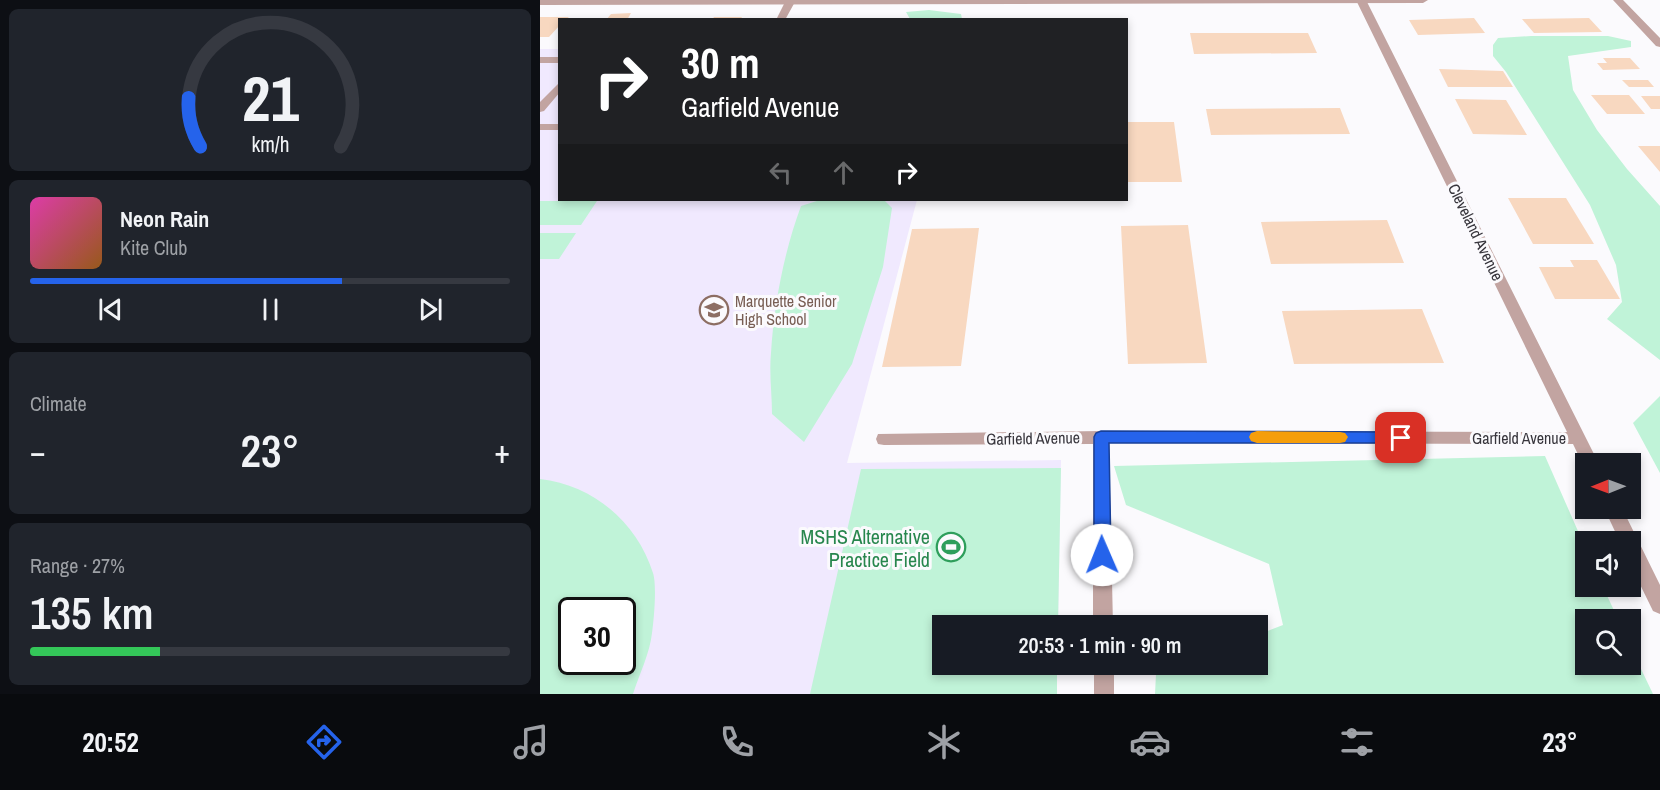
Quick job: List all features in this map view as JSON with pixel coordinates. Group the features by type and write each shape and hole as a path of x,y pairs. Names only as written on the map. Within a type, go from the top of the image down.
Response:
{"street":[{"name":"Cleveland Avenue","path":"1361,0 1586,453"},
{"path":"540,2 1424,0"},
{"path":"1618,0 1660,44"},
{"path":"781,18 791,1"},
{"path":"540,60 558,60"},
{"path":"540,109 558,87"},
{"path":"540,127 558,127"},
{"path":"1101,437 1103,615"},
{"name":"Garfield Avenue","path":"884,439 1578,438"},
{"path":"1641,565 1660,604"},
{"path":"1104,675 1104,694"}],"shaded area":[{"name":"Marquette Senior High School","path":"540,49 558,49 558,201 917,201 847,463 1061,460 1058,615 932,615 932,675 1057,675 1057,694 540,694"}],"green space":[{"path":"929,10 961,14 962,18 909,18 906,12"},
{"path":"1608,36 1631,41 1631,47 1568,56 1573,90 1597,130 1660,206 1660,360 1607,319 1622,302 1616,265 1590,205 1506,72 1493,56 1493,45 1498,38"},
{"path":"540,201 597,201 581,225 540,225"},
{"path":"817,201 885,201 892,208 883,267 852,364 804,442 772,414 770,376 777,297 801,206"},
{"path":"540,233 576,233 559,259 540,259"},
{"path":"1660,396 1660,473 1633,423"},
{"path":"1545,456 1578,531 1575,531 1575,597 1608,597 1613,609 1575,609 1575,675 1641,675 1641,669 1653,694 1155,694 1156,675 1268,675 1268,631 1283,625 1269,564 1126,505 1114,466"},
{"name":"MSHS Alternative Practice Field","path":"1061,468 1058,615 932,615 932,675 1057,675 1057,694 810,694 861,469"},
{"path":"540,479 578,489 595,498 624,522 646,555 654,578 654,619 647,656 633,694 540,694"}],"building":[{"path":"631,13 628,18 608,18 611,14"},
{"path":"540,17 569,17 558,18 558,27 549,37 540,37"},
{"path":"714,17 742,17 741,18"},
{"path":"1474,18 1485,33 1418,35 1409,20"},
{"path":"1589,18 1602,32 1534,33 1522,19"},
{"path":"1190,33 1308,33 1317,53 1194,54"},
{"path":"1603,58 1630,58 1640,69 1603,70 1597,63 1607,63"},
{"path":"1439,69 1503,71 1513,87 1448,87"},
{"path":"1622,80 1648,80 1654,87 1629,87"},
{"path":"1591,95 1629,95 1645,114 1607,114"},
{"path":"1641,96 1660,96 1660,109 1651,109"},
{"path":"1455,99 1506,100 1527,135 1473,134"},
{"path":"1340,108 1350,134 1211,135 1206,109"},
{"path":"1128,122 1174,122 1182,182 1128,182"},
{"path":"1638,146 1660,146 1660,172"},
{"path":"1508,198 1566,198 1594,244 1533,244"},
{"path":"1387,220 1404,263 1271,264 1261,222"},
{"path":"1188,225 1207,363 1128,364 1121,226"},
{"path":"979,228 961,366 882,367 912,229"},
{"path":"1570,260 1597,260 1620,299 1555,299 1539,267 1574,267"},
{"path":"1422,309 1444,363 1294,364 1282,311"}],"slow traffic":[{"path":"1257,437 1340,437"}],"place":[{"name":"Marquette Senior High School","path":"714,310"},
{"name":"MSHS Alternative Practice Field","path":"951,547"}],"route":[{"path":"1102,555 1101,437 1401,438"}]}
